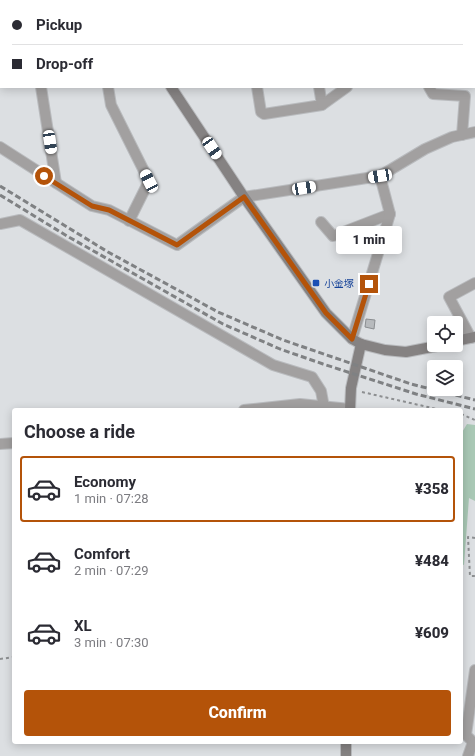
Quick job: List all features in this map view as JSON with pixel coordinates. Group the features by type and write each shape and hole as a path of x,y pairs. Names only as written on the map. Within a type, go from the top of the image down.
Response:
{"street":[{"path":"41,88 56,183"},
{"path":"108,88 111,105 149,181 129,221"},
{"path":"172,88 244,197 326,313 357,342 385,350 406,352 427,348"},
{"path":"257,88 261,112 264,114 322,105 346,88"},
{"path":"319,88 322,105"},
{"path":"430,88 433,94 465,92 462,135"},
{"path":"0,147 92,206 109,210 177,245 244,197 380,176 425,149 452,137 475,132"},
{"path":"350,408 357,342 390,214 380,176"},
{"path":"333,236 390,214"},
{"path":"0,224 20,220 273,365 312,377 321,391 324,407"},
{"path":"321,222 339,246"},
{"path":"463,339 473,337 449,297 475,283"},
{"path":"263,408 300,404 333,408"},
{"path":"0,444 12,443"},
{"path":"468,756 474,742 466,735 465,715 475,670"},
{"path":"346,744 346,756"}],"path":[{"path":"362,392 432,408"},
{"path":"463,415 475,420"},
{"path":"475,538 468,537 470,576 475,576"},
{"path":"0,659 12,657"}],"green space":[{"path":"467,424 475,425 475,501 469,498 464,565 463,565 463,431"}],"building":[{"path":"366,319 375,320 374,329 365,327"}],"railway":[{"path":"0,186 108,252 218,312 283,340 411,384 475,400"},
{"path":"0,195 67,236 223,324 280,349 323,364 416,394 475,409"}],"place":[{"name":"小金塚","path":"316,283"}],"route":[{"path":"44,176 92,206 109,210 177,245 244,197 326,313 352,339 369,284"}]}
